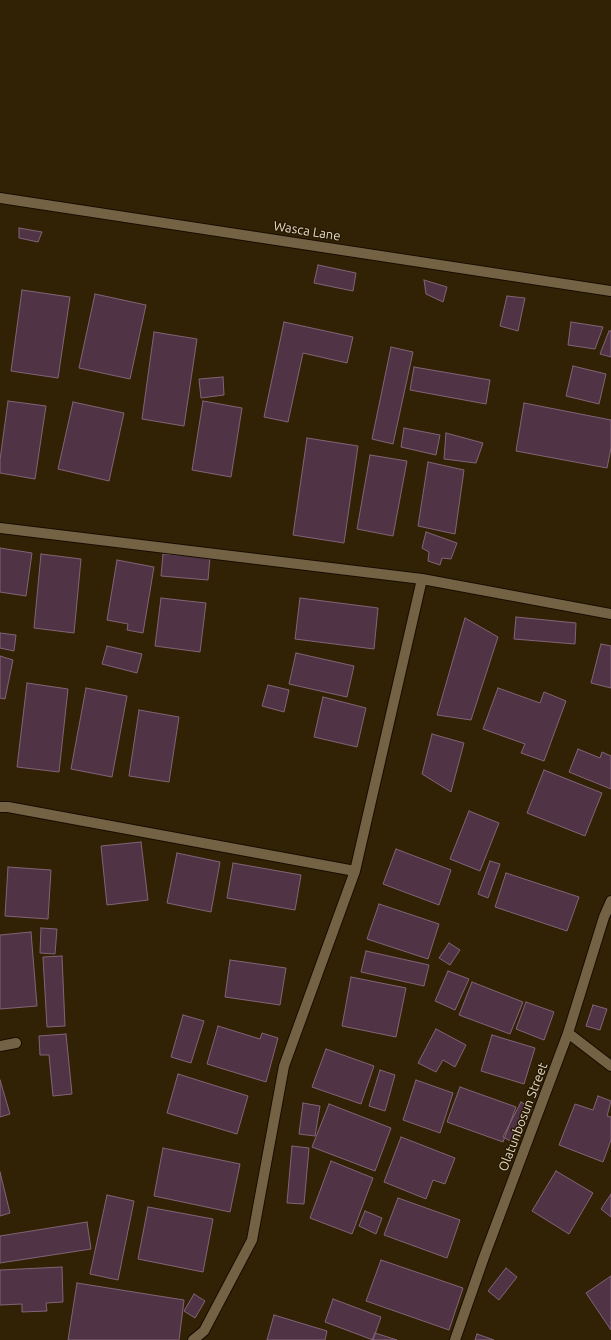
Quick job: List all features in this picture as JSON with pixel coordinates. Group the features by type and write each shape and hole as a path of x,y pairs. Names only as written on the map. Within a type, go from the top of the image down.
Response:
{"street":[{"name":"Wasca Lane","path":"0,198 611,291"},
{"path":"0,528 422,579 611,614"},
{"path":"193,1340 204,1331 252,1240 284,1066 355,871 422,579"},
{"path":"0,807 8,807 355,871"},
{"name":"Olatunbosun Street","path":"455,1340 484,1257 568,1033 607,919 611,901"},
{"path":"568,1033 611,1066"},
{"path":"0,1046 16,1043"}],"building":[{"path":"19,228 42,232 38,242 19,238"},
{"path":"318,265 356,273 353,291 314,283"},
{"path":"424,280 447,287 443,302 426,294"},
{"path":"22,290 70,297 58,378 11,371"},
{"path":"95,294 146,305 130,379 79,368"},
{"path":"507,296 525,298 518,331 500,326"},
{"path":"284,322 353,337 347,363 303,353 288,422 264,417"},
{"path":"571,322 603,327 595,349 568,345"},
{"path":"609,331 611,331 611,357 600,354"},
{"path":"154,332 197,339 184,426 142,419"},
{"path":"391,347 413,352 393,444 372,439"},
{"path":"573,366 606,374 599,404 566,396"},
{"path":"414,367 490,380 486,404 410,390"},
{"path":"223,377 224,395 201,398 199,379"},
{"path":"8,401 46,406 35,479 0,473 0,460"},
{"path":"203,401 242,408 231,477 192,470"},
{"path":"73,402 124,413 109,481 58,469"},
{"path":"524,403 611,420 611,448 607,468 516,451"},
{"path":"404,428 440,435 436,455 401,447"},
{"path":"446,433 483,443 476,463 444,459"},
{"path":"307,438 358,446 344,543 293,535"},
{"path":"370,455 407,461 393,536 357,529"},
{"path":"428,462 464,470 455,534 418,526"},
{"path":"426,532 457,543 451,559 442,558 440,565 428,561 429,552 422,548"},
{"path":"0,548 32,553 26,596 0,592"},
{"path":"41,554 81,559 74,633 34,628"},
{"path":"163,554 210,557 208,580 161,576"},
{"path":"117,560 154,567 143,633 127,630 128,624 107,620"},
{"path":"161,598 206,603 200,652 155,646"},
{"path":"300,598 378,608 374,649 295,639"},
{"path":"516,617 576,623 575,644 514,639"},
{"path":"465,618 498,637 471,720 437,715"},
{"path":"0,633 16,635 14,651 0,648"},
{"path":"601,644 611,646 611,688 591,683"},
{"path":"107,646 142,654 137,673 102,664"},
{"path":"296,653 354,666 347,697 289,684"},
{"path":"0,656 13,660 5,699 0,698"},
{"path":"27,683 68,689 59,772 17,767"},
{"path":"268,685 289,690 284,712 262,706"},
{"path":"86,688 127,696 112,777 71,769"},
{"path":"498,688 540,703 544,692 566,701 544,761 521,753 525,744 483,729"},
{"path":"323,697 366,708 357,747 314,737"},
{"path":"139,710 179,717 169,782 129,776"},
{"path":"432,734 464,743 451,792 422,774"},
{"path":"578,749 600,758 602,752 611,756 611,789 569,772"},
{"path":"544,770 602,793 585,836 527,813"},
{"path":"469,811 499,823 480,871 450,859"},
{"path":"141,842 148,900 107,905 101,846"},
{"path":"396,849 451,870 439,905 383,884"},
{"path":"177,853 220,862 211,912 167,903"},
{"path":"490,861 500,864 488,898 478,894"},
{"path":"233,863 301,875 295,910 227,898"},
{"path":"8,867 51,870 48,919 5,916"},
{"path":"506,873 579,897 567,931 495,907"},
{"path":"379,904 439,924 428,959 367,939"},
{"path":"41,928 57,929 55,954 40,953"},
{"path":"31,932 37,1006 0,1009 0,935"},
{"path":"449,943 460,950 450,965 439,958"},
{"path":"366,951 429,965 424,986 361,972"},
{"path":"62,956 65,1026 47,1027 43,957"},
{"path":"230,960 286,968 280,1005 225,997"},
{"path":"448,971 469,979 455,1010 435,1001"},
{"path":"351,977 406,988 396,1037 342,1026"},
{"path":"472,982 523,1002 510,1034 459,1015"},
{"path":"526,1002 554,1012 544,1040 516,1029"},
{"path":"593,1005 607,1009 600,1030 586,1026"},
{"path":"183,1015 204,1021 191,1063 171,1057"},
{"path":"218,1026 260,1039 262,1033 278,1038 266,1082 207,1064"},
{"path":"436,1029 466,1045 455,1067 443,1060 436,1072 418,1063"},
{"path":"66,1034 72,1094 53,1096 49,1055 40,1055 39,1036"},
{"path":"492,1035 535,1048 524,1084 481,1071"},
{"path":"326,1049 374,1066 361,1104 312,1087"},
{"path":"380,1070 395,1075 385,1111 369,1106"},
{"path":"178,1074 248,1096 237,1134 167,1113"},
{"path":"0,1080 10,1114 0,1117"},
{"path":"416,1080 453,1093 440,1133 403,1120"},
{"path":"460,1087 516,1107 503,1142 447,1122"},
{"path":"598,1096 611,1101 607,1116 611,1117 611,1140 603,1162 559,1145 575,1104 593,1110"},
{"path":"521,1102 532,1109 514,1143 503,1137"},
{"path":"303,1103 320,1106 315,1136 299,1134"},
{"path":"329,1104 391,1128 375,1171 312,1147"},
{"path":"401,1137 455,1158 445,1184 433,1180 426,1199 384,1182"},
{"path":"292,1146 309,1148 304,1204 287,1203"},
{"path":"163,1148 240,1164 230,1212 154,1196"},
{"path":"331,1161 373,1178 352,1234 310,1218"},
{"path":"556,1171 593,1193 569,1234 532,1211"},
{"path":"0,1172 10,1213 0,1216"},
{"path":"611,1194 611,1217 601,1209"},
{"path":"107,1195 134,1201 118,1280 90,1274"},
{"path":"398,1198 460,1220 447,1258 384,1235"},
{"path":"148,1207 213,1219 203,1272 138,1259"},
{"path":"365,1211 382,1218 376,1234 359,1226"},
{"path":"87,1222 91,1249 0,1263 0,1236"},
{"path":"381,1260 463,1288 449,1330 366,1301"},
{"path":"62,1267 63,1302 46,1303 47,1311 22,1312 22,1304 0,1305 0,1270"},
{"path":"506,1268 517,1277 499,1300 488,1291"},
{"path":"611,1276 611,1330 586,1293"},
{"path":"77,1283 184,1300 179,1340 68,1340"},
{"path":"194,1294 205,1301 195,1318 184,1311"},
{"path":"333,1299 381,1317 373,1340 325,1322"},
{"path":"274,1315 327,1331 325,1340 267,1340"},
{"path":"375,1333 397,1340 372,1340"},
{"path":"477,1334 494,1340 475,1340"}]}
